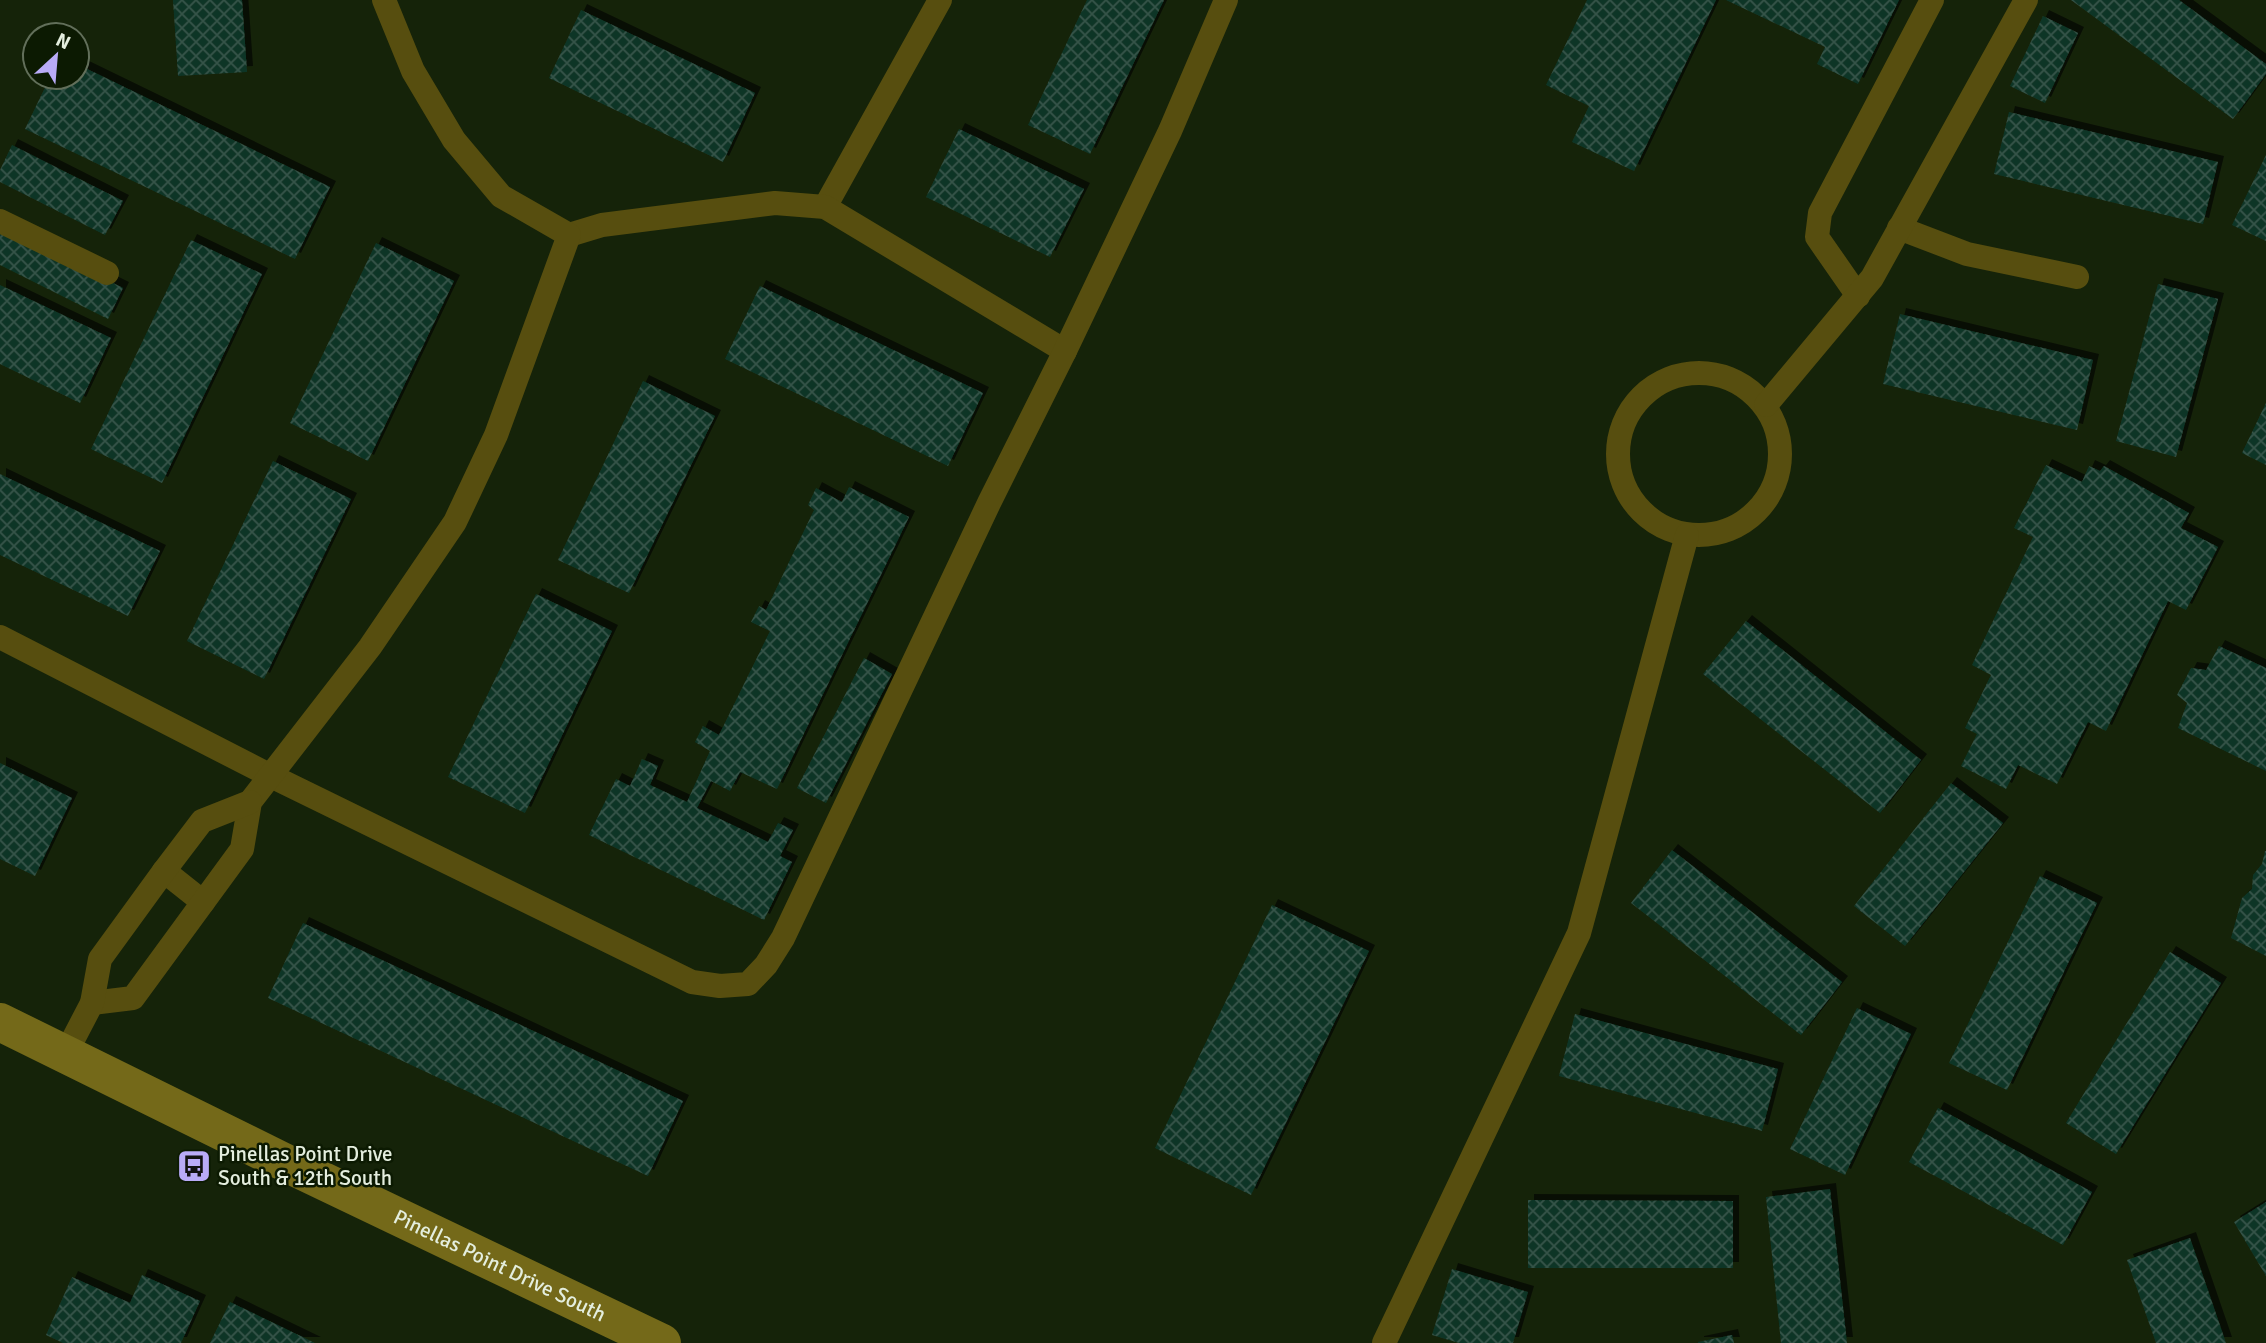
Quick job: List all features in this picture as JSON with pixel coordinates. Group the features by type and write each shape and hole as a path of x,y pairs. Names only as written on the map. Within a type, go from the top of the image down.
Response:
{"street":[{"name":"Pinellas Point Drive South","path":"0,1022 294,1167 662,1343"}],"lane":[{"path":"384,0 413,71 454,139 501,196 569,234 602,225 775,203 825,207 1065,351"},
{"path":"825,207 940,0"},
{"path":"0,637 269,775 692,982 720,986 748,984 766,965 783,938 989,503 1170,131 1226,0"},
{"path":"1858,296 1817,237 1820,213 1932,0"},
{"path":"1766,405 1872,278 2026,0"},
{"path":"0,221 107,273"},
{"path":"1899,228 1967,254 2077,277"},
{"path":"92,1003 133,998 242,849 250,802 370,647 455,522 496,435 569,234"},
{"path":"1712,372 1742,384 1766,405 1780,435 1781,467 1770,497 1748,520 1719,534 1687,535 1656,524 1633,503 1619,473 1618,441 1628,411 1650,387 1679,373 1712,372"},
{"path":"1384,1343 1579,933 1687,535"},
{"path":"66,1053 92,1003 100,959 164,870 202,821 250,802"},
{"path":"164,870 203,902"}],"building":[{"path":"173,0 242,0 247,72 178,76"},
{"path":"1087,0 1164,0 1090,154 1028,125"},
{"path":"1587,0 1716,0 1634,171 1572,142 1589,106 1546,85"},
{"path":"1726,0 1899,0 1858,84 1817,64 1825,47"},
{"path":"2071,0 2179,0 2266,64 2266,74 2233,119"},
{"path":"581,10 755,93 723,162 549,78"},
{"path":"2043,16 2078,33 2045,103 2010,86"},
{"path":"91,71 330,187 295,259 25,129 43,91 91,91"},
{"path":"2009,112 2218,162 2203,224 1994,174"},
{"path":"959,129 1084,189 1050,257 926,197"},
{"path":"12,145 123,201 105,235 0,182 0,170"},
{"path":"2266,155 2266,241 2232,225"},
{"path":"0,227 123,288 108,319 0,265"},
{"path":"191,240 262,274 162,483 91,449"},
{"path":"376,243 454,281 368,461 290,423"},
{"path":"2158,284 2218,299 2176,457 2116,441"},
{"path":"0,285 111,338 80,403 0,364"},
{"path":"760,286 983,393 948,466 725,359"},
{"path":"1900,314 2093,360 2077,430 1883,384"},
{"path":"643,381 715,416 629,593 558,560"},
{"path":"2266,403 2266,465 2242,453"},
{"path":"273,461 351,499 264,679 187,641"},
{"path":"2046,465 2082,482 2089,466 2100,471 2104,466 2189,513 2181,528 2218,547 2186,610 2168,601 2106,731 2088,722 2057,784 2018,765 2006,789 1961,766 1977,734 1965,728 1991,675 1972,665 2033,537 2014,528"},
{"path":"0,474 160,551 128,616 0,555"},
{"path":"849,487 909,517 777,789 740,772 730,791 711,781 697,808 768,842 778,823 793,830 780,856 792,862 764,920 589,835 616,779 630,786 642,759 658,766 650,785 687,802 710,751 695,742 703,726 719,735 770,631 751,622 759,606 766,610 814,510 808,505 816,488 842,502"},
{"path":"536,594 612,631 525,813 448,777"},
{"path":"1746,621 1921,760 1880,813 1703,674"},
{"path":"2219,646 2266,668 2266,771 2178,728 2187,703 2177,695 2191,668 2206,670"},
{"path":"864,658 892,674 826,803 797,788"},
{"path":"0,763 72,798 35,876 0,859"},
{"path":"1951,783 2003,823 1905,946 1854,906"},
{"path":"1672,850 1842,982 1801,1035 1631,903"},
{"path":"2265,851 2266,956 2231,938 2242,898 2252,889 2253,875 2262,864"},
{"path":"2040,876 2097,903 2007,1090 1949,1063"},
{"path":"1272,905 1369,951 1251,1195 1155,1148"},
{"path":"303,923 683,1101 648,1176 268,998"},
{"path":"2170,952 2221,983 2116,1154 2066,1123"},
{"path":"1857,1008 1911,1034 1845,1175 1790,1149"},
{"path":"1575,1014 1778,1069 1762,1131 1559,1076"},
{"path":"1938,1108 2092,1192 2063,1245 1909,1162"},
{"path":"1830,1189 1847,1343 1781,1343 1766,1197"},
{"path":"1528,1200 1733,1201 1733,1268 1528,1268"},
{"path":"2266,1202 2266,1276 2234,1222"},
{"path":"2190,1238 2226,1343 2156,1343 2127,1260"},
{"path":"1452,1269 1528,1292 1513,1343 1459,1343 1432,1335"},
{"path":"142,1275 200,1301 181,1343 63,1343 46,1335 72,1277 130,1303"},
{"path":"230,1302 315,1343 210,1343"},
{"path":"1732,1335 1734,1343 1698,1343 1698,1342"}],"place":[{"name":"Pinellas Point Drive South & 12th South","path":"194,1166"}]}
